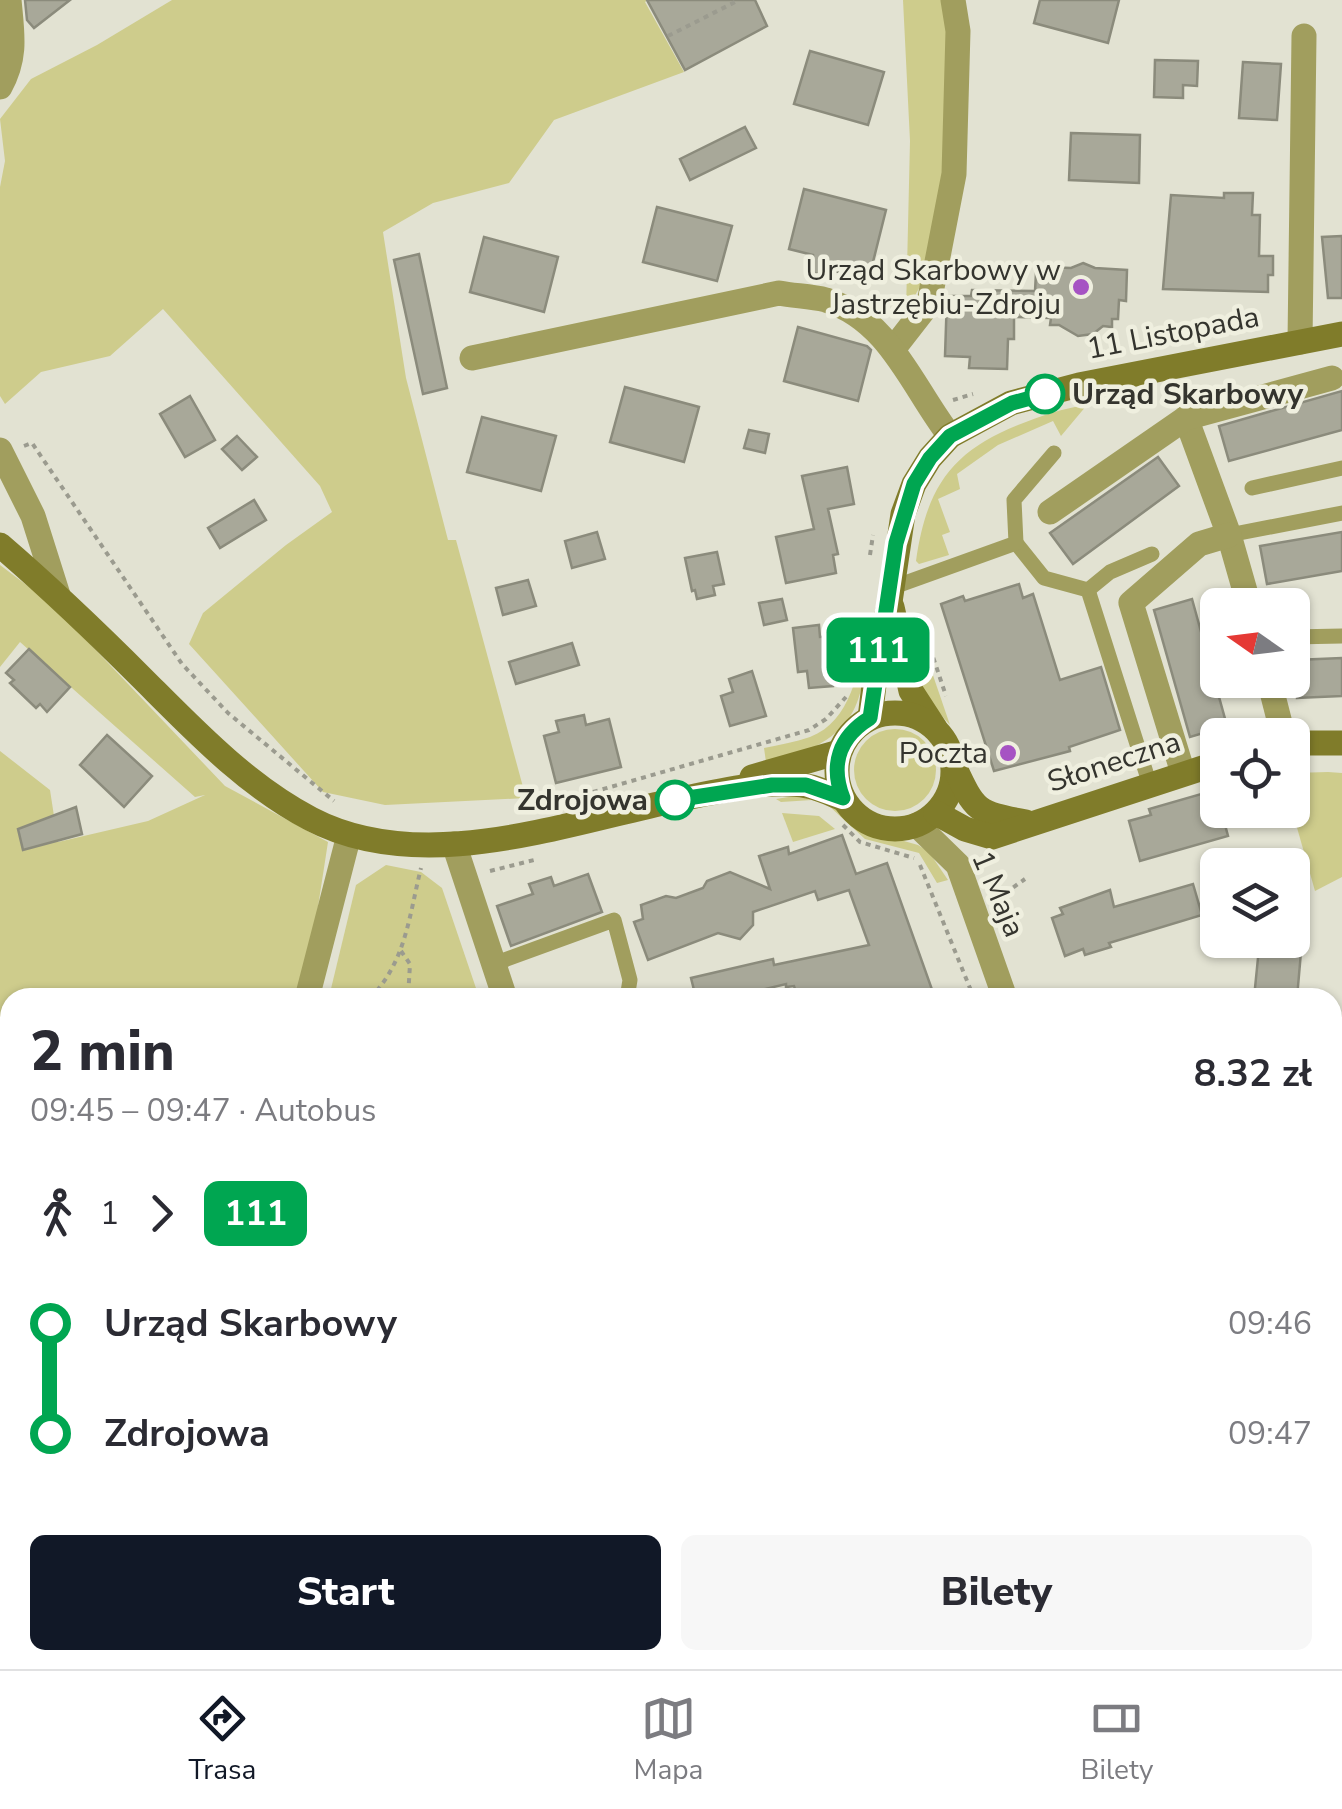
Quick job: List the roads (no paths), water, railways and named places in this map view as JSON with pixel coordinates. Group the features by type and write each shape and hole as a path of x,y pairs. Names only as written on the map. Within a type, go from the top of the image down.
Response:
{"main road":[{"name":"11 Listopada","path":"870,718 896,543 914,484 950,436 1012,403 1079,384 1342,334"},
{"path":"0,545 58,594 190,726 262,790 312,820 347,822 372,841 426,846 488,841 712,792 772,785 806,785 842,811 853,812 883,828 900,830 926,819 952,783 953,766 944,738 920,718 904,713 887,712 856,726 839,752 837,784 842,811"},
{"name":"11 Listopada","path":"891,595 902,663 911,691 935,728"},
{"path":"1310,744 1342,743"},
{"path":"712,792 839,752"},
{"name":"Słoneczna","path":"953,766 972,804 992,816 1031,823"},
{"name":"Słoneczna","path":"926,819 992,837 1200,769"}],"street":[{"path":"0,87 10,70 14,48 9,0"},
{"path":"894,348 930,303 954,174 958,31 953,0"},
{"name":"11 Listopada","path":"1300,342 1304,36"},
{"path":"472,358 779,293 826,300 866,319 894,348 950,436"},
{"path":"1050,512 1186,418 1332,378"},
{"path":"1186,418 1244,588"},
{"path":"0,450 33,516 58,594"},
{"path":"1183,774 1131,603 1199,544 1228,535"},
{"name":"1 Maja","path":"926,819 958,866 1001,988"},
{"path":"309,988 347,822"},
{"path":"454,844 502,988"}],"lane":[{"path":"1054,453 1014,500 1016,543 1044,578 1088,590"},
{"path":"1252,488 1342,468"},
{"path":"1228,535 1342,513"},
{"path":"891,595 1016,543"},
{"path":"1088,590 1110,572 1152,554"},
{"path":"1088,590 1150,785"},
{"path":"1310,636 1342,636"},
{"path":"496,962 614,920 629,988"}],"place":[{"name":"Urząd Skarbowy w Jastrzębiu-Zdroju","path":"1081,287"},
{"name":"Urząd Skarbowy","path":"1045,394"},
{"name":"Poczta","path":"1008,753"},
{"name":"Zdrojowa","path":"675,800"}]}
